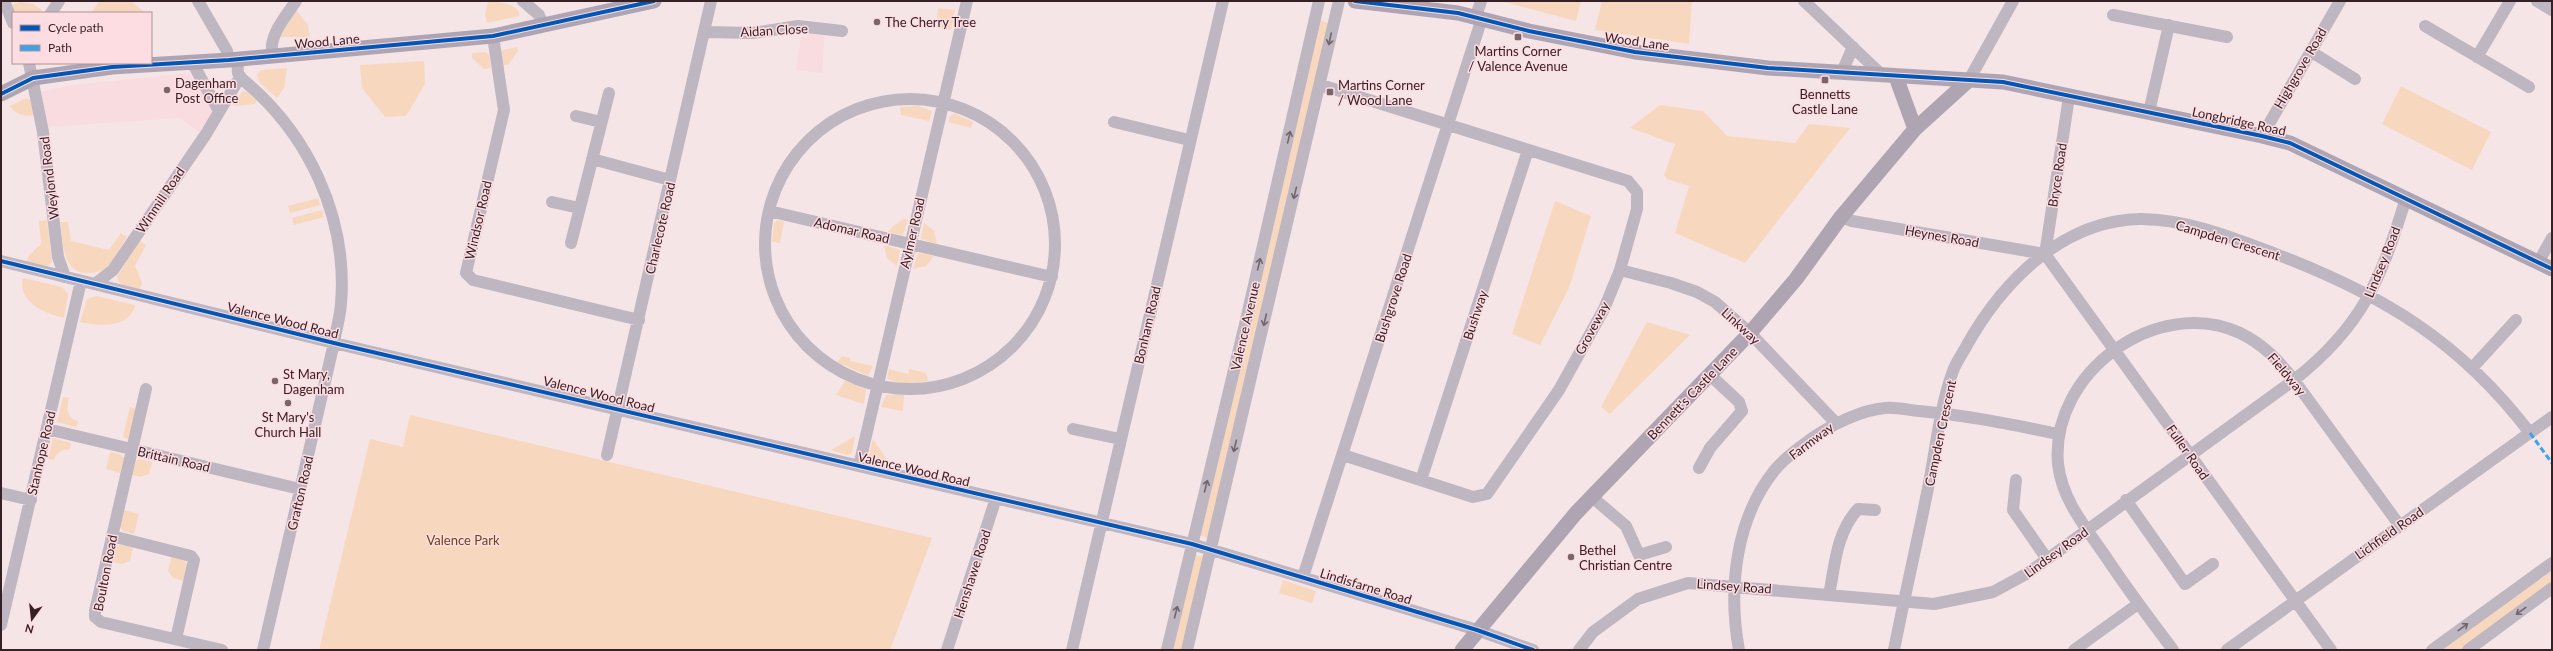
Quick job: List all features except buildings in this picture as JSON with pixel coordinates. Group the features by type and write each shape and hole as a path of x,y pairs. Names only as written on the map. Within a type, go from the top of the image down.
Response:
{"main road":[{"name":"Wood Lane","path":"1,94 32,78 112,67 272,56 493,36 654,1"},
{"name":"Wood Lane","path":"1355,1 1479,17 1529,31 1635,52 1768,68 1889,76"},
{"name":"Longbridge Road","path":"1889,76 2003,82 2290,142 2552,269"},
{"path":"1889,76 1915,129"},
{"name":"Bennett's Castle Lane","path":"1462,650 1477,630 1592,497 1750,332 1796,279 1841,217 1915,129 1969,80"}],"street":[{"path":"4,1 12,21"},
{"path":"52,12 59,1"},
{"path":"198,1 233,59 242,79"},
{"path":"272,56 270,48 274,37 296,1"},
{"path":"523,1 538,15 543,26"},
{"name":"Charlecote Road","path":"607,455 670,180 706,32 711,1"},
{"name":"Aylmer Road","path":"859,466 967,1"},
{"name":"Bonham Road","path":"1072,650 1189,140 1223,1"},
{"name":"Valence Avenue","path":"1167,650 1296,106 1319,1"},
{"name":"Valence Avenue","path":"1187,650 1321,85 1339,1"},
{"name":"Bushgrove Road","path":"1303,577 1449,123 1479,17 1481,1"},
{"path":"1969,80 2013,1"},
{"name":"Highgrove Road","path":"2262,136 2340,1"},
{"path":"2477,57 2510,1"},
{"path":"2537,1 2552,10"},
{"path":"1812,4 1853,47 1889,76"},
{"path":"2113,15 2228,37"},
{"path":"2149,112 2169,25"},
{"name":"Aidan Close","path":"706,32 753,33 798,26 842,30"},
{"path":"2425,26 2529,87"},
{"name":"Windsor Road","path":"493,36 504,110 466,273 473,280 639,320"},
{"path":"1842,72 1853,47"},
{"path":"2310,51 2355,78"},
{"path":"192,62 219,111"},
{"name":"Weylond Road","path":"29,64 43,132 58,257 65,277"},
{"name":"Winmill Road","path":"95,284 113,270 237,82 242,79"},
{"name":"Grafton Road","path":"242,79 278,114 299,141 316,170 329,205 338,240 341,274 341,304 334,343 263,650"},
{"name":"Groveway","path":"1321,85 1449,123 1528,150 1628,181 1634,185 1639,199 1620,270 1604,309 1559,390 1494,488 1480,497 1473,497 1343,455"},
{"path":"571,243 609,93"},
{"name":"Bryce Road","path":"2045,254 2069,97"},
{"path":"912,99 943,103 960,108 991,124 1018,147 1035,170 1046,191 1054,225 1056,248 1052,277 1047,294 1031,325 1008,352 990,366 964,379 930,388 894,389 877,386 844,374 829,364 815,354 791,328 775,297 768,274 765,245 769,211 780,181 792,159 814,136 834,121 850,112 887,101 912,99"},
{"path":"576,116 601,122"},
{"path":"1114,122 1189,140"},
{"name":"Bushway","path":"1421,480 1528,150"},
{"path":"592,159 670,180"},
{"name":"Lindsey Road","path":"1579,650 1593,632 1638,598 1688,582 1735,585 1903,603 1934,604 1993,592 2028,573 2126,500 2294,380 2327,354 2370,296 2385,261 2406,198"},
{"path":"552,202 580,208"},
{"name":"Adomar Road","path":"769,211 1052,277"},
{"name":"Heynes Road","path":"1841,217 1852,221 2045,254"},
{"name":"Campden Crescent","path":"1894,650 1953,371 1979,323 2008,286 2045,254 2076,235 2098,226 2120,221 2165,220 2248,243 2308,266 2370,296 2427,330 2473,367 2509,406 2530,433"},
{"path":"2538,263 2552,238"},
{"name":"Fuller Road","path":"2045,254 2331,650"},
{"name":"Valence Wood Road","path":"1,261 334,343 1192,544"},
{"name":"Linkway","path":"1620,270 1697,292 1715,302 1750,332 1835,422"},
{"name":"Stanhope Road","path":"1,625 81,281"},
{"path":"2473,367 2516,320"},
{"name":"Fieldway","path":"2173,650 2138,604 2068,502 2062,486 2058,464 2059,434 2066,410 2081,383 2115,350 2136,338 2172,325 2196,324 2222,327 2259,343 2278,360 2294,380 2400,526"},
{"path":"1699,468 1710,448 1742,411 1739,402 1709,374"},
{"name":"Boulton Road","path":"146,389 131,449 95,617 101,622 222,650"},
{"name":"Farmway","path":"1739,650 1735,628 1735,585 1743,532 1762,488 1775,470 1793,453 1835,422 1885,408 1943,413 2059,434"},
{"name":"Lichfield Road","path":"2227,650 2552,417"},
{"name":"Brittain Road","path":"47,429 300,489"},
{"path":"1073,429 1120,439"},
{"path":"2016,480 2013,510 2047,559"},
{"path":"1,493 31,500"},
{"path":"1592,497 1626,526 1639,555 1666,547"},
{"name":"Henshawe Road","path":"947,650 996,498"},
{"path":"2126,500 2186,584 2213,564"},
{"path":"1829,595 1839,539 1848,522 1858,509 1875,510"},
{"path":"112,536 186,553 194,560 176,639"},
{"name":"Lindisfarne Road","path":"1192,544 1477,630 1533,650"},
{"path":"2432,650 2552,563"},
{"path":"2468,650 2552,588"},
{"path":"2074,650 2138,604"}],"shaded area":[{"path":"808,31 825,34 822,73 796,70 801,37 807,38"},
{"path":"189,73 215,112 199,132 179,118 48,127 40,92 72,85"}],"green space":[{"path":"100,1 131,1 144,12 92,12"},
{"path":"488,1 512,6 519,12 519,16 487,23 485,14"},
{"path":"1501,1 1581,1 1576,21"},
{"path":"1602,1 1692,1 1689,44 1595,30"},
{"path":"20,2 33,4 42,10 40,12 15,12 12,5"},
{"path":"938,8 955,10 951,30 942,28 940,19 937,18"},
{"path":"296,10 308,25 310,37 280,37"},
{"path":"1319,19 1329,24 1208,538 1198,535"},
{"path":"517,47 518,51 508,65 503,65 501,53 503,50"},
{"path":"486,52 489,55 491,68 484,69 472,58 472,53"},
{"path":"424,61 425,84 406,116 385,117 362,88 360,65"},
{"path":"287,68 284,88 277,98 259,82 257,75 261,70"},
{"path":"2401,86 2491,132 2472,170 2382,124"},
{"path":"243,91 247,92 257,101 255,104 235,106 232,104"},
{"path":"26,98 32,101 33,115 26,116 20,114 14,111 10,106"},
{"path":"1660,105 1703,111 1727,136 1795,143 1809,124 1850,128 1745,263 1675,233 1689,186 1667,179 1664,175 1675,144 1630,128"},
{"path":"918,106 932,111 929,121 901,115 900,107"},
{"path":"955,114 973,122 971,128 948,122 951,115"},
{"path":"318,198 320,205 290,213 288,206"},
{"path":"1555,201 1591,216 1569,288 1540,345 1512,334"},
{"path":"322,210 324,217 294,225 292,218"},
{"path":"904,219 908,219 903,235 888,232 893,226"},
{"path":"47,220 52,262 46,267 26,262 29,255 41,244 39,221"},
{"path":"777,220 784,222 780,243 772,242 774,223"},
{"path":"60,222 68,222 71,241 109,250 121,233 127,237 114,260 106,268 93,273 79,272 73,268 65,255"},
{"path":"924,223 934,231 937,244 921,239"},
{"path":"139,240 146,245 135,266 142,283 140,289 120,284 117,277"},
{"path":"884,245 900,250 897,266 887,258"},
{"path":"918,253 934,256 926,266 913,269"},
{"path":"23,278 62,287 68,294 64,318 34,306 24,294 22,286"},
{"path":"96,296 135,305 132,313 120,322 104,325 80,322 87,299"},
{"path":"1647,322 1690,335 1610,414 1601,407"},
{"path":"842,356 850,358 850,361 873,366 868,376 837,362"},
{"path":"889,369 908,374 909,369 926,373 928,381 907,383 896,382 887,378"},
{"path":"845,381 866,389 864,404 836,395"},
{"path":"886,395 904,395 903,411 881,407"},
{"path":"63,397 69,398 68,412 74,420 78,421 77,427 57,422"},
{"path":"130,407 139,410 130,439 123,437"},
{"name":"Valence Park","path":"410,415 932,538 890,650 319,650 370,439 403,447"},
{"path":"855,436 852,453 847,455 831,450"},
{"path":"53,438 71,443 70,449 60,452 56,455 54,460 48,459"},
{"path":"873,439 890,464 869,457"},
{"path":"110,452 120,454 124,458 120,473 106,469"},
{"path":"139,459 152,462 149,474 140,477 132,475 136,461"},
{"path":"124,510 139,514 134,534 123,531 120,527"},
{"path":"120,544 133,547 130,561 122,564 112,562 116,547"},
{"path":"1193,554 1204,557 1182,650 1170,650"},
{"path":"172,556 184,559 187,564 183,581 173,578 168,571"},
{"path":"2552,571 2552,585 2461,650 2441,650"},
{"path":"1283,580 1316,591 1312,603 1279,593"}],"marked path":[{"path":"2530,433 2552,463"}],"cycle path":[{"path":"1,94 33,78 112,67 229,60 493,36 654,1"},
{"path":"1355,1 1458,13 1529,31 1635,52 1768,68 2003,82 2262,136 2290,143 2552,269"},
{"path":"1,261 334,343 1192,544 1477,630 1533,650"}],"place":[{"name":"The Cherry Tree","path":"877,22"},
{"name":"Martins Corner / Valence Avenue","path":"1518,37"},
{"name":"Bennetts Castle Lane","path":"1825,80"},
{"name":"Dagenham Post Office","path":"167,90"},
{"name":"Martins Corner / Wood Lane","path":"1330,92"},
{"name":"St Mary, Dagenham","path":"275,381"},
{"name":"St Mary's Church Hall","path":"288,403"},
{"name":"Bethel Christian Centre","path":"1571,557"}]}
